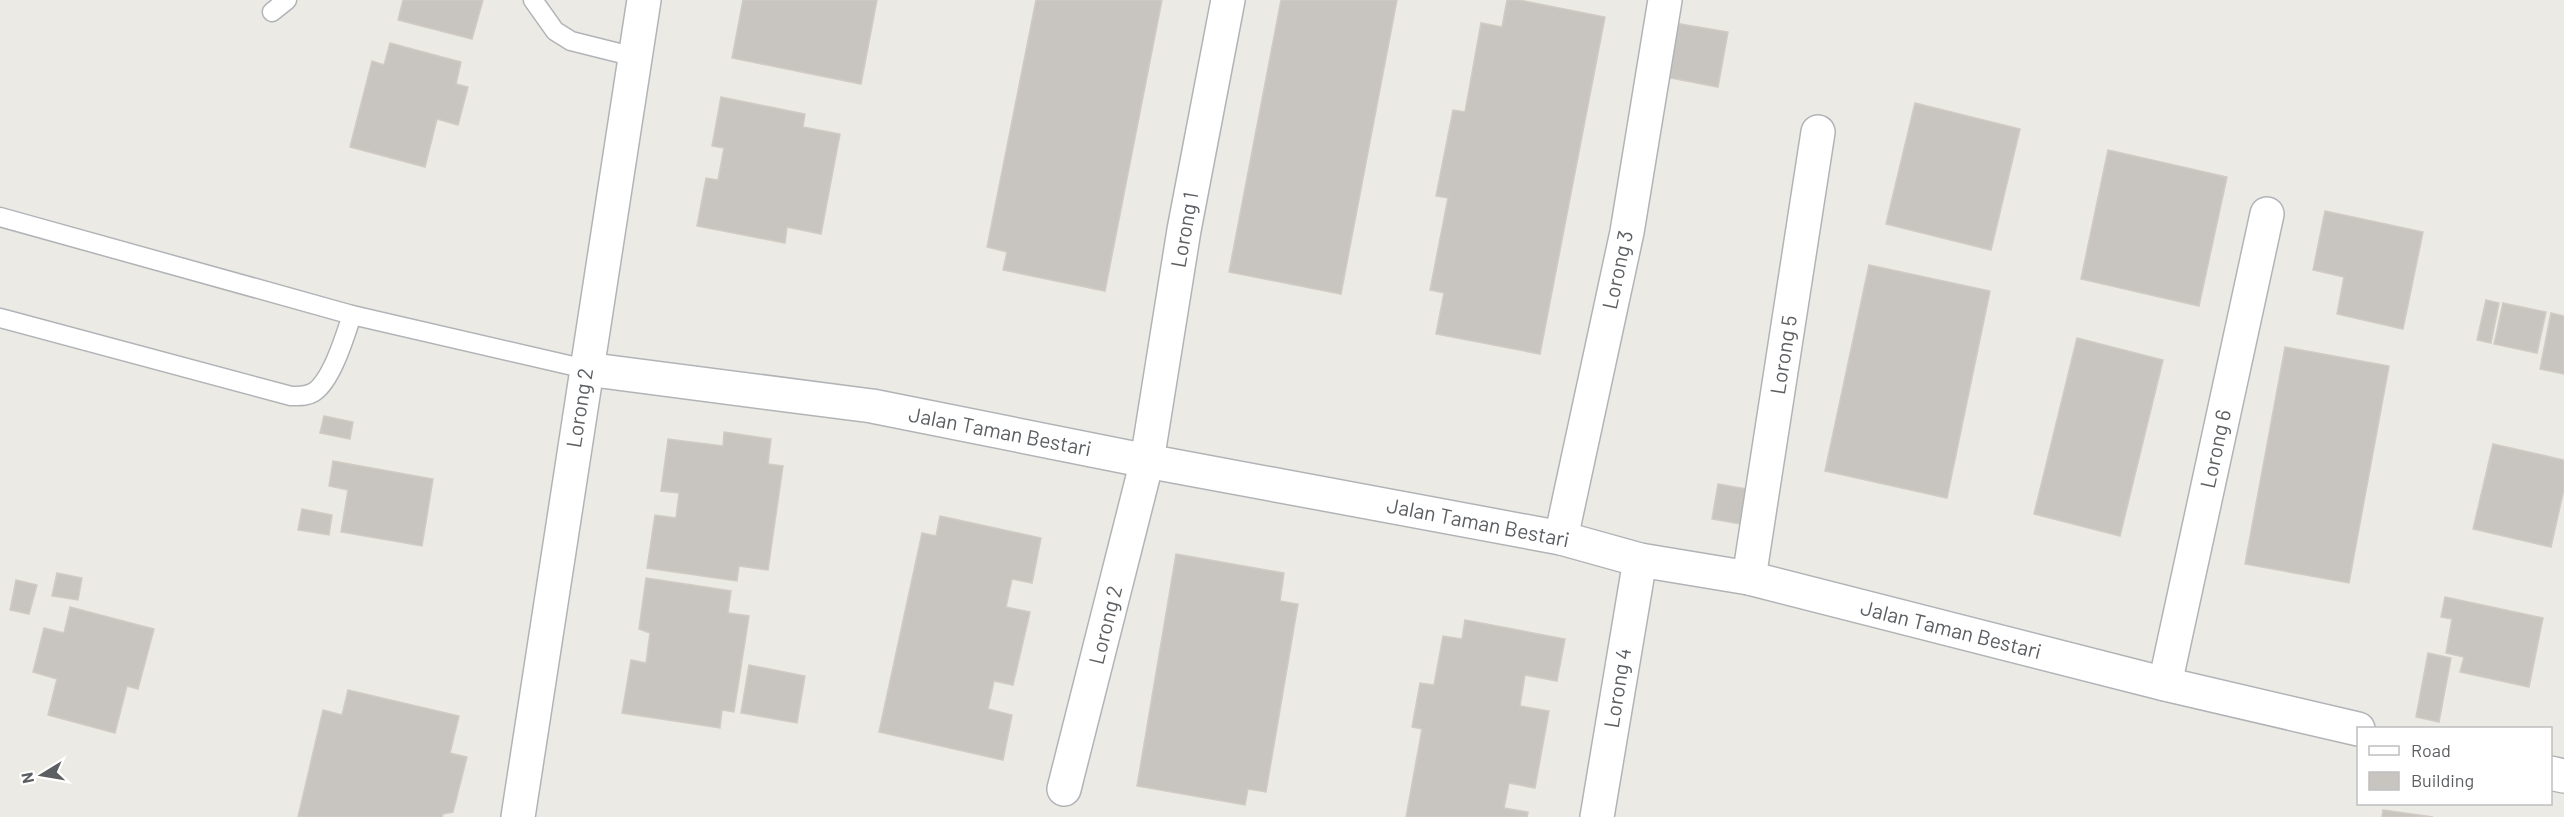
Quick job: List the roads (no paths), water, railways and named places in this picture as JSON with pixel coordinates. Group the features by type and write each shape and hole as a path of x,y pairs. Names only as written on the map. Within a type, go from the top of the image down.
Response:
{"street":[{"name":"Lorong 2","path":"518,817 644,0"},
{"name":"Lorong 1","path":"1147,461 1184,230 1228,0"},
{"name":"Lorong 3","path":"1561,538 1627,232 1665,0"},
{"name":"Lorong 5","path":"1749,578 1818,132"},
{"name":"Lorong 6","path":"2165,684 2267,214"},
{"name":"Jalan Taman Bestari","path":"586,369 872,406 1147,461 1561,538 1640,560 1749,578 2165,684 2357,729"},
{"name":"Lorong 2","path":"1064,789 1147,461"},
{"name":"Lorong 4","path":"1597,817 1640,560"}],"lane":[{"path":"272,12 286,0"},
{"path":"533,0 555,31 571,41 635,57"},
{"path":"0,217 352,315 586,369"},
{"path":"0,318 291,396 304,397 315,392 323,382 338,355 352,315"}]}
